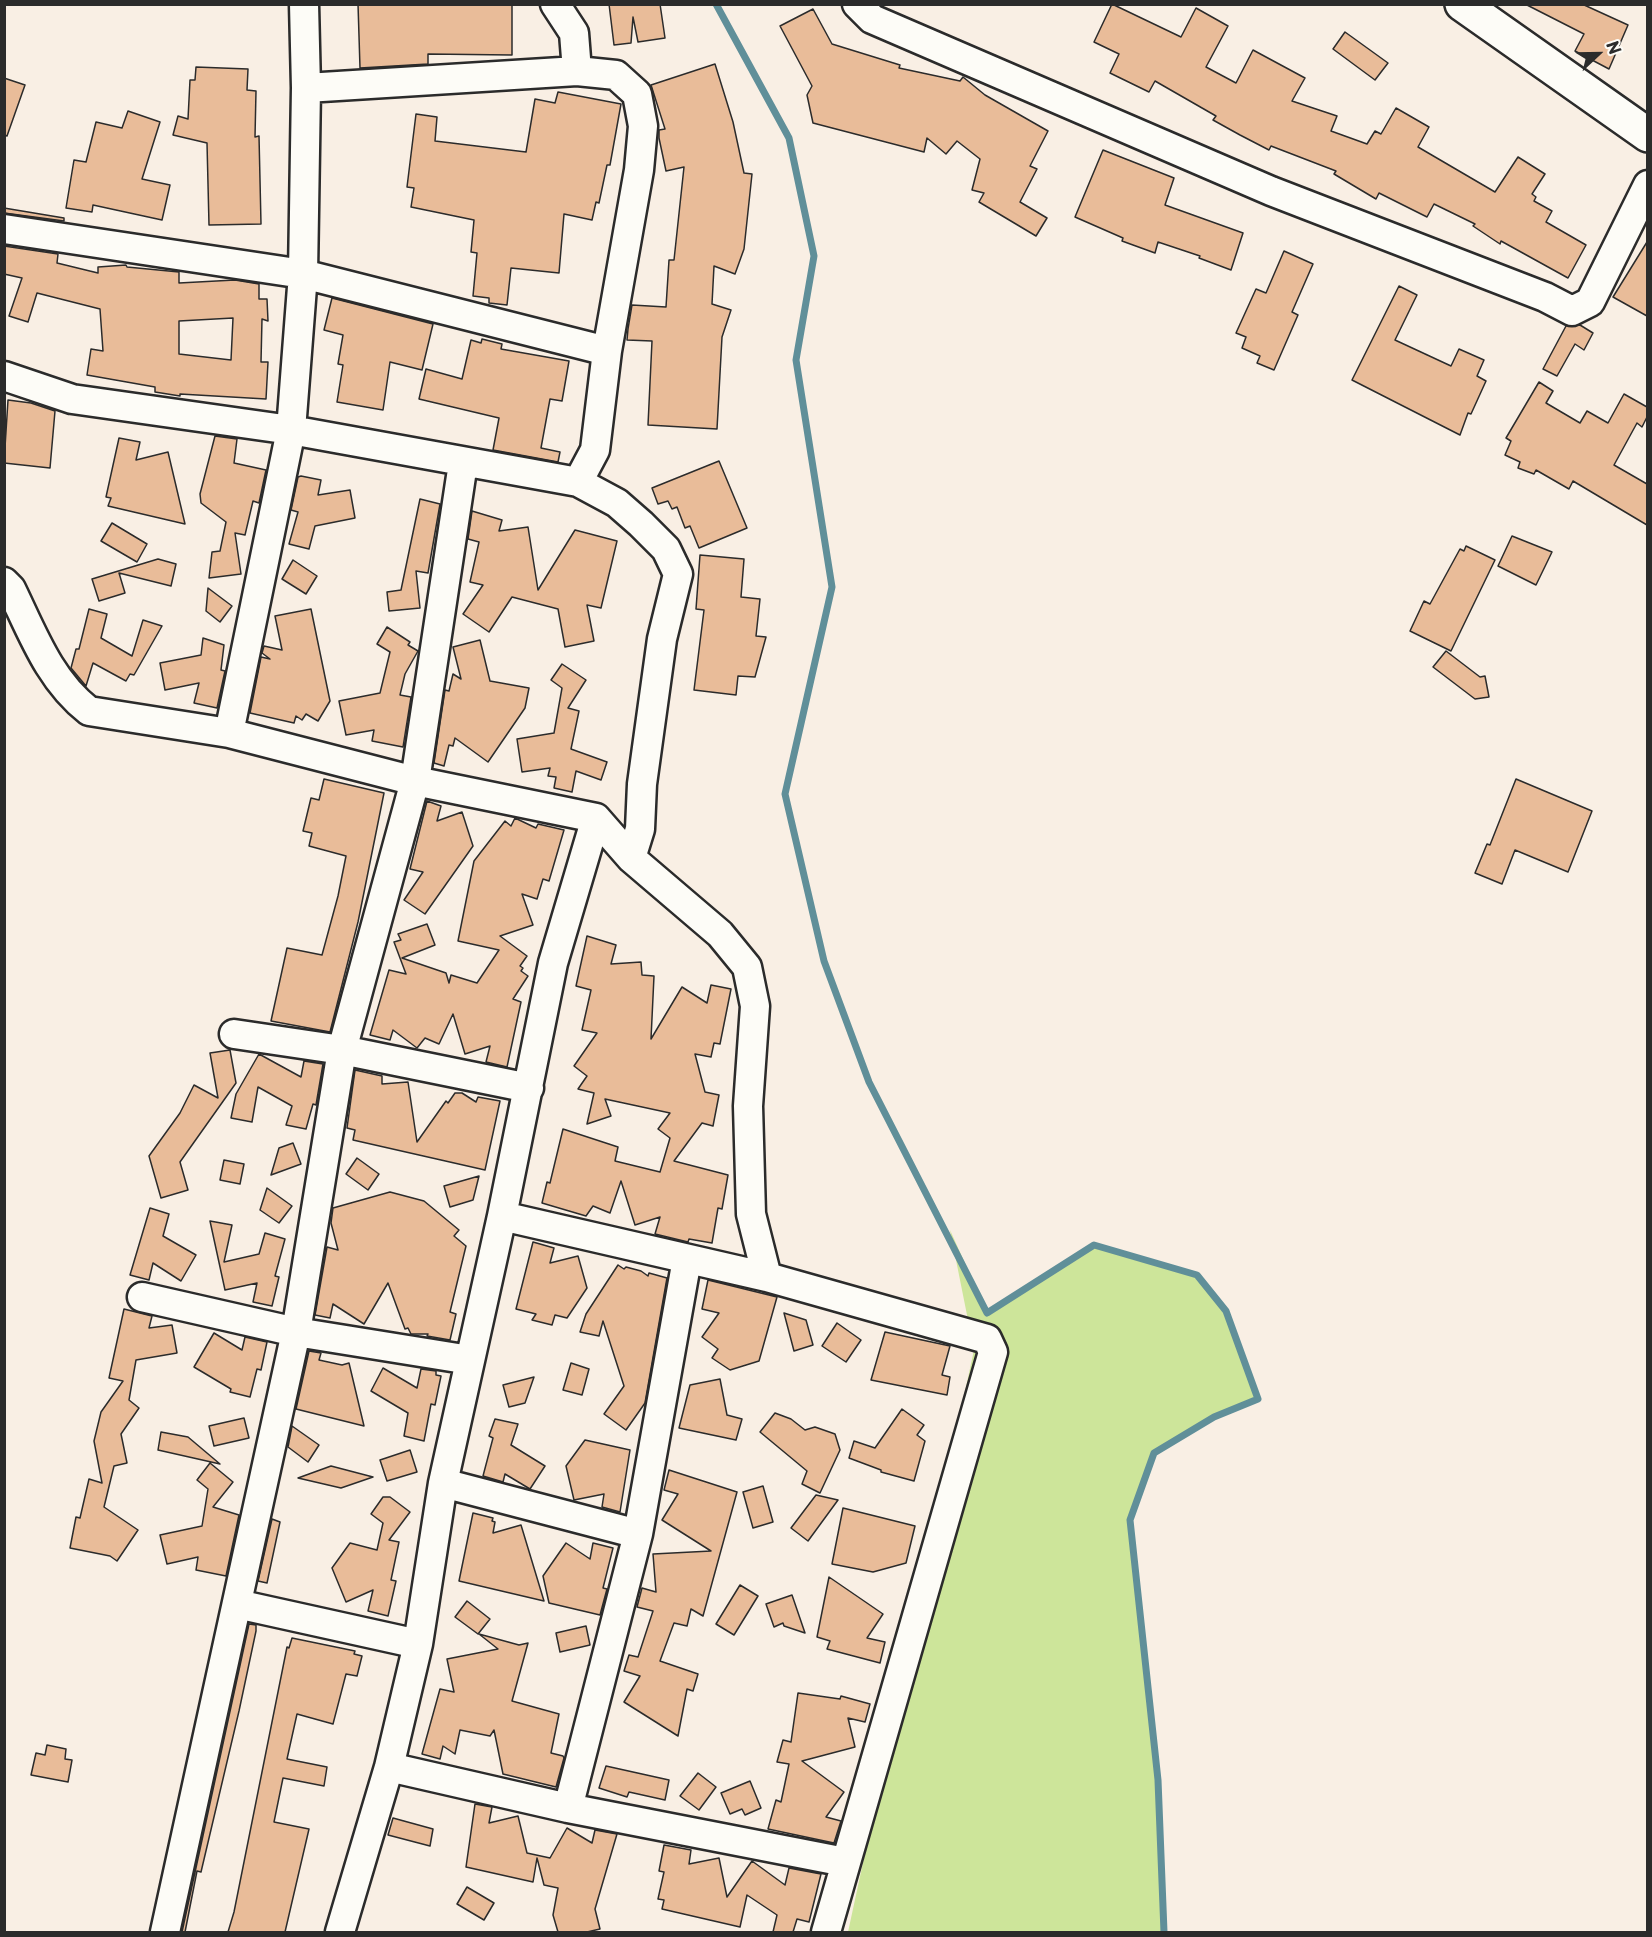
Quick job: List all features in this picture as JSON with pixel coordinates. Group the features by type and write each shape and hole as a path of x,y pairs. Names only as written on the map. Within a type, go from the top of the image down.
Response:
{"highway":[{"path":"1462,4 1647,135"}],"street":[{"path":"229,734 291,430 303,274 306,88 304,4"},
{"path":"555,4 574,33 577,71"},
{"path":"857,4 872,19 1271,191 1545,297 1572,311 1590,302 1647,184"},
{"path":"306,88 577,71 616,75 637,94 643,126 639,170 607,351 595,450 578,482"},
{"path":"4,229 303,274 607,351"},
{"path":"4,376 72,399 291,430 463,463 578,482 616,503 666,549 678,574 662,639 642,784 640,829 631,858"},
{"path":"165,1932 296,1332 342,1050 415,781 463,463"},
{"path":"4,582 11,589 47,664 72,698 89,711 229,734 415,781 596,818 631,858 720,934 747,967 755,1006 748,1106 752,1214 767,1277"},
{"path":"340,1932 389,1767 418,1644 443,1483 502,1216 553,963 596,818"},
{"path":"234,1034 342,1050 529,1088"},
{"path":"502,1216 767,1277 987,1339 993,1352 826,1932"},
{"path":"568,1808 638,1534 687,1259"},
{"path":"142,1297 296,1332 470,1360"},
{"path":"443,1483 638,1534"},
{"path":"237,1604 418,1644"},
{"path":"389,1767 568,1808 845,1862"}],"green space":[{"path":"950,1230 987,1312 1094,1245 1197,1275 1226,1311 1258,1399 1214,1417 1154,1453 1130,1520 1158,1780 1164,1932 848,1932 974,1350"}],"building":[{"path":"358,4 512,4 512,55 428,54 428,64 360,68"},
{"path":"609,4 660,4 665,38 638,42 633,17 631,43 614,45"},
{"path":"1112,4 1181,37 1196,8 1228,26 1206,67 1236,83 1253,50 1305,78 1292,101 1337,116 1331,131 1367,144 1375,131 1381,134 1396,108 1429,127 1418,147 1495,192 1518,157 1545,174 1532,194 1536,197 1534,201 1552,211 1546,222 1586,245 1568,278 1501,241 1500,244 1473,226 1475,224 1434,204 1427,217 1379,193 1376,199 1334,174 1336,171 1271,146 1269,150 1240,135 1213,120 1216,116 1155,81 1149,92 1110,73 1119,54 1094,42"},
{"path":"1525,4 1582,4 1628,25 1609,69 1575,51 1584,34"},
{"path":"813,9 832,44 900,65 899,68 960,81 963,77 985,95 1048,131 1030,166 1037,169 1020,202 1047,218 1036,236 979,202 984,193 972,190 980,159 957,141 946,154 927,138 924,152 813,123 807,95 812,86 780,26"},
{"path":"1345,32 1388,63 1375,80 1333,49"},
{"path":"715,64 733,122 744,173 752,174 744,249 735,274 714,266 712,304 731,310 722,337 717,429 648,425 652,341 627,340 628,329 632,305 666,307 669,260 674,260 684,167 666,171 659,138 659,130 665,129 651,85"},
{"path":"196,67 248,69 247,90 256,91 255,137 259,136 261,224 209,225 207,143 173,135 178,116 188,119 190,80 195,80"},
{"path":"4,78 25,85 7,136 4,135"},
{"path":"558,92 621,104 610,165 607,165 599,203 596,202 592,220 564,214 559,273 511,268 507,305 489,303 489,298 473,296 477,253 471,252 474,220 411,207 414,188 407,187 416,114 437,117 435,141 526,152 535,99 555,103"},
{"path":"128,111 160,122 142,179 170,185 162,220 93,205 92,212 66,208 74,160 86,162 96,122 122,128"},
{"path":"1103,150 1174,178 1165,205 1243,233 1231,270 1199,258 1200,256 1158,242 1155,253 1122,241 1123,238 1075,217"},
{"path":"4,208 64,218 64,221 4,213"},
{"path":"1647,242 1647,316 1613,297"},
{"path":"4,246 58,254 57,263 98,273 98,267 126,265 127,267 179,272 179,283 235,280 259,284 259,299 267,299 268,321 262,319 261,362 268,362 266,399 180,394 180,396 155,392 155,387 87,375 91,349 103,351 100,309 37,293 28,322 9,316 22,278 4,274","holes":["233,318 231,360 179,354 179,321"]},
{"path":"1284,251 1313,264 1292,312 1298,315 1274,370 1257,363 1260,356 1242,348 1246,337 1236,333 1256,289 1266,293"},
{"path":"1399,286 1417,295 1395,340 1451,366 1459,349 1484,360 1477,376 1486,381 1471,414 1468,413 1460,435 1352,380"},
{"path":"332,298 433,324 422,370 390,362 383,410 337,402 343,365 338,364 343,335 324,330"},
{"path":"1580,325 1593,333 1584,350 1575,344 1557,376 1543,369 1566,326"},
{"path":"482,339 502,344 501,349 569,361 562,401 550,399 541,448 560,452 558,462 493,450 499,418 419,399 426,369 462,379 471,340 481,343"},
{"path":"1539,382 1553,391 1546,403 1580,423 1587,411 1608,423 1624,394 1647,407 1647,417 1642,427 1637,423 1614,465 1647,484 1647,525 1573,481 1569,489 1536,470 1534,474 1518,468 1520,462 1505,455 1511,441 1506,438"},
{"path":"8,400 31,403 55,411 50,468 4,463"},
{"path":"215,436 237,439 234,463 266,470 259,503 253,501 245,535 235,533 241,574 209,578 212,552 220,551 226,522 201,503 200,494"},
{"path":"119,438 140,442 136,460 168,452 185,524 108,506 111,498 106,497"},
{"path":"719,461 747,528 699,548 690,526 685,528 677,507 672,509 668,501 658,504 652,488"},
{"path":"298,477 321,480 318,495 350,490 355,518 315,526 309,549 289,544 298,512 291,510"},
{"path":"420,499 440,504 428,573 416,571 420,608 389,611 387,592 401,590"},
{"path":"472,511 502,520 499,531 528,527 538,590 575,530 617,541 601,608 587,605 594,641 565,647 558,609 512,597 489,632 463,614 483,585 470,582 479,542 468,539"},
{"path":"112,523 147,544 137,562 101,541"},
{"path":"1512,536 1552,552 1536,585 1498,566"},
{"path":"1466,546 1495,560 1451,651 1410,631 1424,601 1430,604 1460,549 1464,551"},
{"path":"700,555 744,559 741,597 760,599 756,636 766,637 755,677 738,676 736,695 694,690 704,610 696,609"},
{"path":"158,559 176,564 171,586 119,573 125,593 99,601 92,579"},
{"path":"293,560 317,576 306,594 282,579"},
{"path":"208,588 232,606 220,622 206,611"},
{"path":"89,609 107,614 101,638 132,656 143,620 162,626 134,675 130,674 126,681 93,663 86,686 71,668 76,649 79,649"},
{"path":"311,609 330,701 318,721 306,714 302,720 296,716 294,723 250,713 261,657 270,659 262,653 264,646 282,650 275,616"},
{"path":"387,627 410,642 408,645 418,651 405,674 400,695 411,697 403,747 372,741 374,730 346,735 339,701 380,693 390,652 377,644"},
{"path":"203,638 224,645 221,670 225,671 217,708 194,703 199,683 165,690 160,663 201,655"},
{"path":"480,640 490,681 529,688 525,708 488,762 455,738 453,746 449,745 444,766 434,763 445,690 449,691 453,674 461,679 453,647"},
{"path":"1446,651 1480,677 1485,676 1489,697 1475,699 1433,667"},
{"path":"562,664 586,680 568,708 579,711 571,749 607,762 601,780 576,771 572,792 554,788 556,777 548,776 550,768 522,772 517,739 554,733 562,688 551,680"},
{"path":"324,779 384,793 358,922 330,1032 271,1021 287,948 322,955 338,896 346,856 309,846 312,833 303,831 311,798 319,800"},
{"path":"1516,779 1592,811 1568,872 1515,850 1502,884 1475,873 1487,844 1490,845"},
{"path":"427,801 441,806 437,821 462,812 473,846 425,914 404,900 423,872 410,869"},
{"path":"515,818 536,828 538,824 564,830 549,881 543,879 537,899 522,894 533,925 500,936 527,956 520,966 523,968 521,971 528,976 513,999 521,1002 507,1067 486,1062 490,1046 465,1054 453,1014 439,1044 425,1038 417,1048 393,1030 390,1040 370,1035 389,970 406,974 394,942 401,940 398,934 427,924 435,945 402,958 446,973 449,983 451,975 477,983 499,950 458,941 474,861 505,821 511,826"},
{"path":"587,936 616,945 611,964 641,962 642,975 654,976 651,1039 682,987 707,1003 711,985 731,989 720,1044 714,1043 711,1057 695,1054 705,1092 719,1095 713,1126 702,1123 674,1161 728,1175 722,1209 718,1208 712,1243 689,1239 688,1242 655,1234 660,1217 635,1225 621,1181 610,1213 593,1206 586,1216 542,1203 547,1182 550,1183 563,1129 618,1147 615,1161 660,1172 670,1138 658,1129 670,1113 605,1099 611,1116 587,1124 594,1093 578,1089 587,1076 574,1066 597,1033 582,1030 591,990 576,986"},
{"path":"230,1050 236,1083 180,1162 188,1190 161,1198 149,1156 180,1113 194,1085 218,1098 210,1053"},
{"path":"259,1054 301,1077 304,1061 323,1064 316,1105 313,1104 306,1129 286,1125 292,1106 258,1087 252,1122 231,1118 236,1094"},
{"path":"355,1070 382,1076 382,1084 408,1082 417,1142 446,1101 448,1103 455,1093 462,1093 476,1102 478,1097 500,1101 485,1170 353,1140 355,1130 347,1128"},
{"path":"293,1143 301,1164 271,1175 279,1148"},
{"path":"357,1158 379,1174 368,1190 346,1174"},
{"path":"224,1160 244,1164 240,1184 220,1180"},
{"path":"479,1176 473,1200 450,1207 444,1186"},
{"path":"267,1188 292,1206 279,1223 260,1210"},
{"path":"390,1192 424,1201 459,1230 454,1236 466,1246 450,1312 456,1314 450,1340 427,1336 428,1334 411,1334 408,1328 405,1329 388,1283 364,1324 333,1304 330,1318 315,1315 327,1247 338,1250 331,1223 333,1208"},
{"path":"150,1208 169,1214 163,1236 196,1255 181,1281 153,1263 149,1280 130,1275"},
{"path":"210,1221 232,1225 224,1262 259,1254 265,1233 285,1239 275,1276 279,1277 272,1306 253,1302 257,1283 225,1290"},
{"path":"533,1242 554,1248 550,1263 578,1256 587,1288 567,1318 555,1315 552,1325 532,1320 536,1314 516,1309"},
{"path":"618,1265 624,1269 626,1267 641,1271 648,1276 649,1273 667,1278 645,1403 626,1430 604,1414 624,1386 603,1321 599,1336 580,1332 586,1314"},
{"path":"708,1280 777,1297 759,1361 730,1370 712,1358 718,1349 702,1337 719,1313 702,1309"},
{"path":"124,1309 152,1316 149,1328 172,1325 177,1353 136,1360 129,1400 139,1408 121,1434 127,1463 114,1466 104,1507 138,1530 117,1561 110,1556 70,1548 76,1517 80,1518 89,1479 102,1483 94,1441 101,1412 123,1381 109,1378"},
{"path":"784,1313 806,1320 813,1345 794,1351"},
{"path":"837,1323 861,1340 846,1362 822,1346"},
{"path":"885,1332 950,1346 942,1375 950,1377 947,1395 871,1380"},
{"path":"214,1333 242,1350 245,1337 267,1342 261,1370 257,1369 250,1397 230,1392 231,1389 194,1367"},
{"path":"309,1351 321,1353 319,1360 342,1365 349,1363 364,1426 296,1409"},
{"path":"571,1363 589,1369 582,1395 563,1390"},
{"path":"383,1368 417,1388 421,1369 436,1371 436,1375 441,1376 435,1405 431,1404 424,1441 404,1436 408,1413 371,1391"},
{"path":"534,1377 525,1403 509,1407 503,1385"},
{"path":"720,1379 727,1415 742,1419 736,1440 679,1428 690,1385"},
{"path":"902,1409 924,1425 917,1435 925,1441 914,1481 881,1472 881,1470 849,1458 854,1441 875,1448"},
{"path":"775,1413 791,1419 805,1430 815,1427 835,1434 840,1450 820,1493 802,1484 807,1471 760,1432"},
{"path":"244,1418 249,1438 214,1446 209,1426"},
{"path":"495,1419 518,1424 511,1445 545,1466 530,1489 505,1474 503,1482 483,1476 493,1438 489,1436"},
{"path":"292,1426 319,1445 308,1462 288,1447"},
{"path":"161,1432 188,1437 220,1464 158,1450"},
{"path":"585,1440 630,1450 620,1512 602,1507 604,1494 574,1500 566,1466"},
{"path":"410,1450 417,1472 387,1481 380,1460"},
{"path":"210,1463 233,1482 213,1507 239,1515 226,1576 196,1570 198,1557 167,1564 160,1535 202,1526 208,1489 197,1480"},
{"path":"331,1466 373,1477 341,1488 298,1478"},
{"path":"669,1470 737,1492 703,1616 691,1609 687,1626 674,1623 660,1661 698,1674 693,1691 687,1689 678,1736 624,1702 640,1676 624,1671 629,1655 638,1657 653,1611 637,1607 642,1588 656,1592 653,1554 711,1551 662,1520 678,1494 664,1490"},
{"path":"763,1486 773,1522 753,1528 743,1492"},
{"path":"816,1495 838,1500 808,1541 791,1528"},
{"path":"383,1497 390,1497 410,1512 389,1540 399,1542 391,1580 396,1581 388,1616 368,1611 373,1590 346,1602 332,1568 350,1543 377,1550 383,1523 371,1514"},
{"path":"843,1508 915,1526 906,1563 873,1572 832,1564"},
{"path":"473,1513 493,1518 492,1521 495,1522 493,1533 521,1525 544,1601 459,1581"},
{"path":"272,1519 280,1522 267,1583 258,1581"},
{"path":"566,1543 590,1559 593,1543 613,1548 603,1588 607,1589 600,1615 549,1603 543,1576"},
{"path":"829,1577 883,1614 867,1638 885,1642 880,1663 827,1649 830,1641 817,1637"},
{"path":"740,1585 758,1596 734,1635 716,1624"},
{"path":"792,1595 805,1633 784,1626 783,1623 774,1627 766,1604"},
{"path":"467,1601 490,1619 478,1634 455,1617"},
{"path":"249,1624 256,1625 256,1631 239,1711 201,1872 197,1871 185,1932 182,1932"},
{"path":"586,1626 590,1645 560,1652 556,1633"},
{"path":"479,1634 519,1645 528,1643 512,1701 559,1714 551,1753 564,1758 556,1787 503,1774 494,1730 490,1736 460,1730 455,1754 443,1746 440,1759 422,1754 440,1689 454,1692 447,1659 498,1649"},
{"path":"292,1638 355,1651 354,1654 362,1656 357,1676 346,1674 333,1724 297,1714 287,1759 327,1767 324,1786 283,1778 274,1822 309,1829 285,1932 228,1932 234,1912 287,1647 289,1648"},
{"path":"798,1693 840,1699 841,1696 870,1704 865,1722 848,1718 855,1747 802,1761 844,1792 826,1817 841,1821 834,1843 768,1829 776,1800 781,1802 789,1764 777,1762 783,1740 791,1742"},
{"path":"47,1745 66,1749 65,1759 72,1760 68,1782 31,1775 36,1753 45,1755"},
{"path":"606,1766 669,1780 665,1800 629,1792 627,1797 599,1788"},
{"path":"698,1773 716,1787 699,1810 680,1796"},
{"path":"750,1781 761,1808 745,1815 742,1809 730,1814 721,1793"},
{"path":"475,1804 492,1807 489,1823 518,1816 527,1853 550,1858 567,1828 592,1843 595,1830 617,1834 595,1909 600,1929 587,1932 558,1932 553,1915 558,1888 544,1885 537,1858 533,1882 466,1867"},
{"path":"393,1818 433,1829 430,1846 388,1835"},
{"path":"664,1845 691,1850 689,1864 719,1858 727,1897 752,1861 785,1885 789,1868 821,1874 809,1922 797,1919 793,1932 773,1932 777,1915 747,1895 740,1927 662,1909 664,1900 658,1899 664,1872 659,1871"},
{"path":"467,1887 494,1903 484,1920 457,1904"}],"waterway":[{"path":"716,4 789,138 814,256 796,360 832,587 785,794 824,961 869,1082 987,1313 1094,1245 1197,1275 1226,1311 1258,1399 1214,1417 1154,1453 1130,1520 1158,1780 1164,1932"}]}
